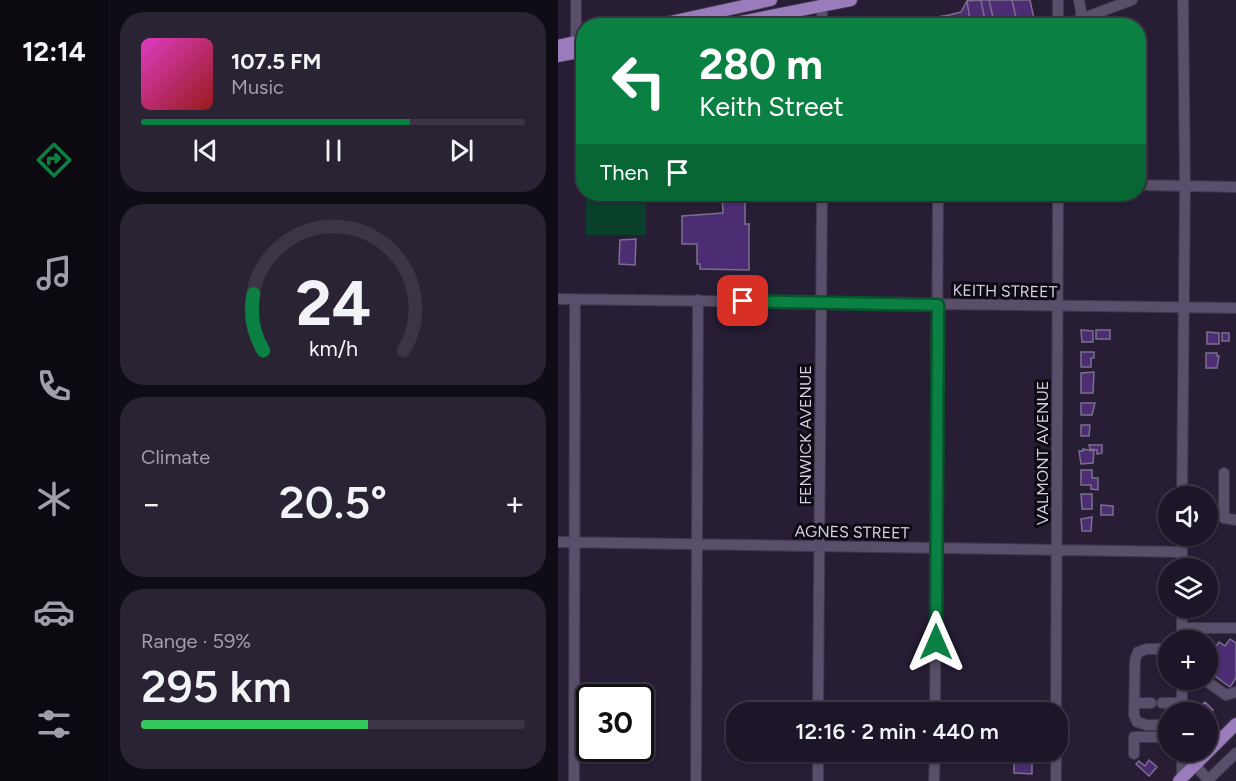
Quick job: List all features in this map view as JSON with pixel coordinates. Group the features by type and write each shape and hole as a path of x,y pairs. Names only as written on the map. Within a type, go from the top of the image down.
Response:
{"main road":[{"path":"689,18 771,0"},
{"path":"755,18 822,3 851,0"},
{"path":"558,46 576,44"},
{"path":"558,55 576,46"},
{"path":"1180,779 1236,724"}],"street":[{"path":"576,0 578,18"},
{"path":"1058,0 1059,18"},
{"path":"1079,0 1082,18 1132,0"},
{"path":"1182,486 1185,186 1183,0"},
{"path":"1146,186 1236,187"},
{"name":"FENWICK AVENUE","path":"818,702 822,201"},
{"path":"935,702 938,201"},
{"name":"VALMONT AVENUE","path":"1056,702 1058,201"},
{"name":"KEITH STREET","path":"558,299 1236,308"},
{"path":"574,781 575,300"},
{"path":"696,781 699,300"},
{"path":"1224,473 1224,518 1236,520"},
{"name":"AGNES STREET","path":"558,542 1182,552"},
{"path":"1182,546 1182,558"},
{"path":"1182,618 1182,628 1236,628"},
{"path":"1158,649 1138,652 1135,660 1134,715 1137,722 1158,725"},
{"path":"1218,689 1226,695 1236,692"},
{"path":"1135,703 1158,703"},
{"path":"1134,754 1134,737 1158,737"},
{"path":"1195,765 1208,780 1236,753 1222,738"},
{"path":"818,762 818,781"},
{"path":"934,762 934,781"},
{"path":"1056,762 1056,781"},
{"path":"1180,779 1181,762"}],"green space":[{"path":"586,201 646,201 646,235 586,235"}],"building":[{"path":"981,0 989,0 993,18 984,18"},
{"path":"981,0 984,18 970,18 967,1"},
{"path":"989,0 1012,0 1016,18 993,18"},
{"path":"1012,0 1030,0 1034,18 1016,18"},
{"path":"967,1 970,18 950,18 949,15 961,12"},
{"path":"722,201 745,201 745,224 749,224 749,270 700,269 700,264 697,264 697,244 682,244 682,216 723,213"},
{"path":"636,239 635,265 619,264 620,240"},
{"path":"1081,330 1093,331 1093,342 1082,342"},
{"path":"1096,330 1110,330 1110,339 1096,339"},
{"path":"1207,332 1219,333 1219,344 1207,344"},
{"path":"1222,333 1229,333 1229,341 1222,341"},
{"path":"1081,352 1094,352 1091,367 1081,367"},
{"path":"1206,353 1217,353 1219,356 1217,368 1206,368"},
{"path":"1094,372 1093,393 1081,393 1081,373"},
{"path":"1081,403 1095,403 1092,415 1081,415"},
{"path":"1081,425 1090,425 1089,436 1081,436"},
{"path":"1089,445 1102,445 1102,453 1097,454 1097,450 1090,449"},
{"path":"1083,449 1094,451 1093,463 1081,464 1079,451"},
{"path":"1081,470 1092,470 1092,478 1098,478 1098,490 1091,489 1091,485 1081,485"},
{"path":"1081,494 1092,494 1092,509 1082,509"},
{"path":"1101,505 1113,506 1113,515 1101,515"},
{"path":"1092,517 1091,531 1082,531 1081,519"},
{"path":"1230,639 1236,643 1236,678 1230,687 1218,678 1218,643 1225,646"},
{"path":"1149,760 1157,767 1149,776 1136,764 1139,761 1145,766"},
{"path":"1014,762 1032,763 1032,774 1014,773"}],"route":[{"path":"743,301 938,305 936,642"}]}
